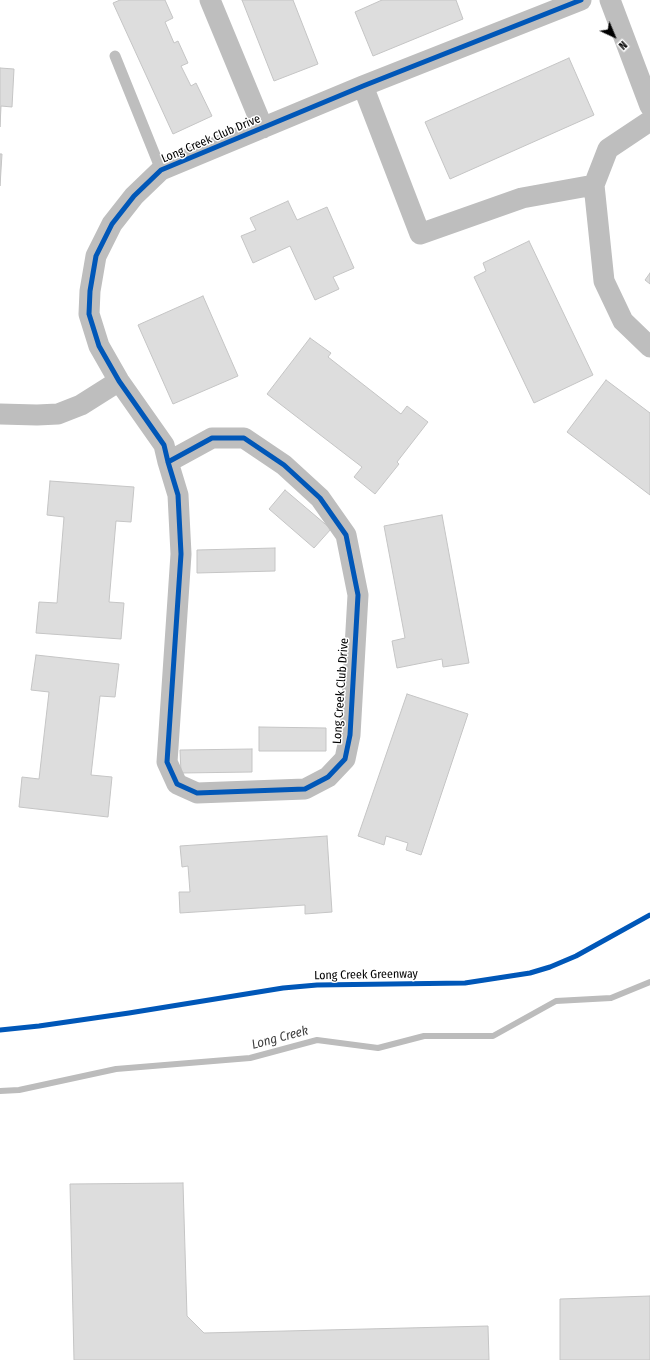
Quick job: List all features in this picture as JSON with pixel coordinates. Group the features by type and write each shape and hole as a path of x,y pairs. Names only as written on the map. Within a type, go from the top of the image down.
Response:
{"street":[{"path":"210,0 263,128"},
{"name":"Long Creek Club Drive","path":"168,462 212,438 244,438 284,464 320,498 346,535 358,595 350,735 345,759 328,777 305,789 197,793 177,784 167,762 181,554 178,495 168,462 164,446 119,381 99,346 89,314 90,291 96,256 112,224 134,196 161,170 363,86 581,0"},
{"path":"610,0 650,106"},
{"path":"363,86 420,234 522,198 594,185"},
{"path":"650,121 608,149 594,185 604,281 623,321 650,347"},
{"path":"0,414 58,414 81,406 119,381"}],"lane":[{"path":"115,56 161,170"}],"building":[{"path":"120,0 165,0 173,18 165,22 174,43 178,41 188,63 181,66 191,86 196,83 212,116 173,134 113,3"},
{"path":"242,0 293,0 318,64 274,81"},
{"path":"382,0 456,0 463,19 373,56 355,12"},
{"path":"569,58 594,115 450,179 425,122"},
{"path":"0,68 14,69 12,107 1,106 0,127"},
{"path":"0,154 2,154 0,186"},
{"path":"288,201 297,220 327,207 354,268 333,277 339,289 315,300 290,246 253,263 241,236 256,230 250,218"},
{"path":"529,241 593,375 534,403 474,277 486,271 483,263"},
{"path":"650,273 650,284 645,280"},
{"path":"203,296 238,376 173,404 138,325"},
{"path":"310,338 331,353 328,357 401,414 407,406 428,422 397,462 399,464 375,494 354,477 362,467 267,394"},
{"path":"606,380 650,413 650,495 567,432"},
{"path":"50,481 134,487 131,522 116,521 109,602 124,603 121,639 36,633 39,602 57,603 64,517 47,515"},
{"path":"285,490 331,529 314,548 269,509"},
{"path":"442,515 469,663 443,667 442,659 397,668 392,641 405,638 384,526"},
{"path":"275,548 275,571 197,573 197,550"},
{"path":"36,655 119,664 115,697 100,696 91,775 112,777 108,817 19,807 22,777 39,779 49,692 31,690"},
{"path":"407,694 468,714 421,855 406,850 408,843 386,836 384,845 358,836"},
{"path":"259,727 326,728 326,751 259,751"},
{"path":"252,749 252,772 181,773 180,750"},
{"path":"327,836 332,912 305,914 305,905 180,913 179,892 190,892 188,866 182,867 180,846"},
{"path":"183,1183 187,1316 204,1333 488,1326 489,1360 74,1360 70,1184"},
{"path":"650,1296 650,1360 560,1360 560,1299"}],"waterway":[{"name":"Long Creek","path":"0,1091 19,1090 116,1069 250,1058 317,1040 378,1048 424,1036 493,1036 556,1001 611,998 650,982"}],"cycle path":[{"path":"168,462 212,438 244,438 284,465 320,498 346,535 358,595 350,735 345,759 328,777 305,789 197,793 177,784 167,762 181,554 178,495 168,462 164,445 119,381 99,346 89,314 90,291 96,256 112,224 134,196 161,170 363,86 581,0"},
{"name":"Long Creek Greenway","path":"0,1030 129,1013 283,988 317,985 465,983 530,973 550,967 576,956 650,915"}]}
